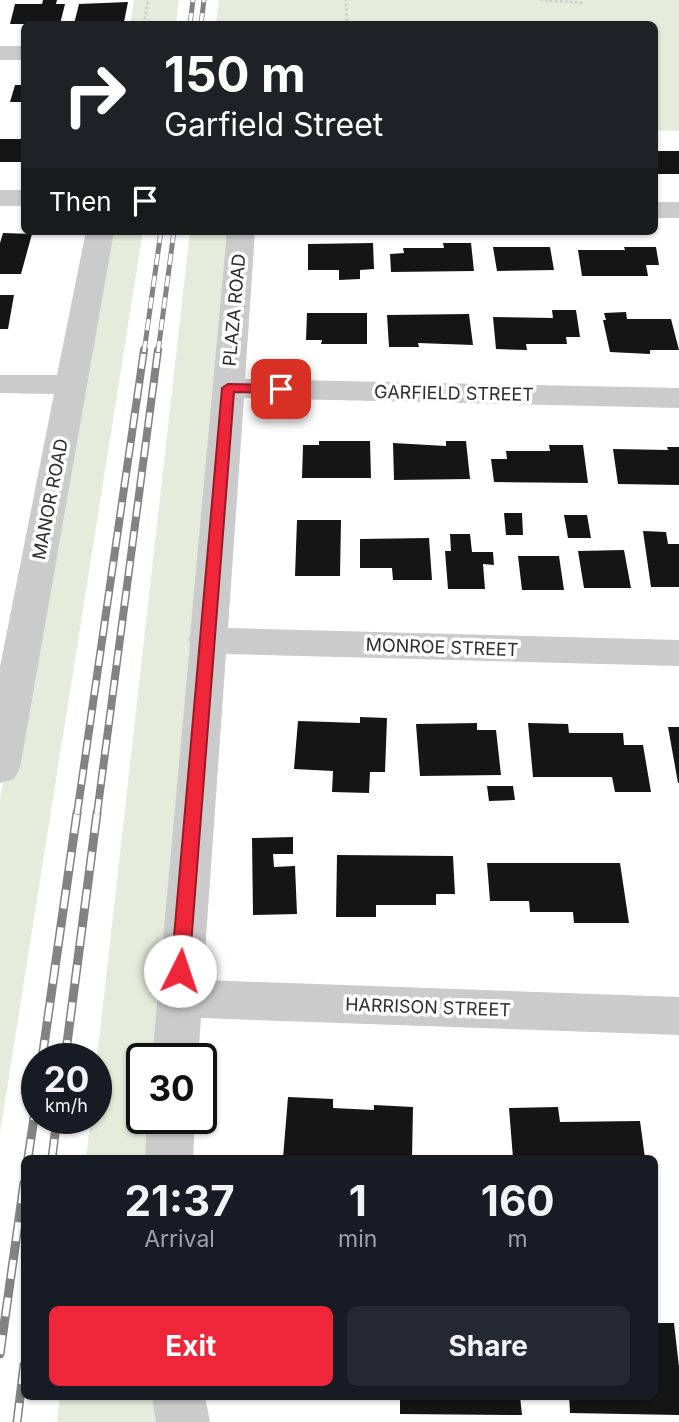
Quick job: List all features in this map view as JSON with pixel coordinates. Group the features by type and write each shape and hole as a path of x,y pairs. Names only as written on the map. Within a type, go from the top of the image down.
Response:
{"street":[{"path":"0,53 21,53"},
{"path":"0,198 21,198"},
{"path":"658,210 679,210"},
{"name":"MANOR ROAD","path":"0,768 12,638 72,386 99,235"},
{"name":"PLAZA ROAD","path":"175,1043 241,235"},
{"path":"0,384 72,386"},
{"name":"GARFIELD STREET","path":"228,388 679,398"},
{"name":"MONROE STREET","path":"206,640 679,653"},
{"name":"HARRISON STREET","path":"178,998 679,1017"},
{"path":"169,1155 170,1134"},
{"path":"179,1400 183,1422"}],"path":[{"path":"144,21 148,0"},
{"path":"346,0 347,21"},
{"path":"540,0 584,3"}],"green space":[{"path":"134,0 179,0 176,21 130,21"},
{"path":"219,0 679,0 679,131 658,130 658,21 216,21"},
{"path":"102,235 142,235 0,1133 0,799"},
{"path":"190,235 235,235 178,1043 126,1043 126,1134 171,1134 170,1155 86,1155 89,1134 112,1134 112,1043 99,1043"},
{"path":"60,1400 178,1400 183,1422 57,1422"}],"building":[{"path":"43,0 57,0 56,4 65,4 61,21 21,21 21,24 10,24 15,4 42,4"},
{"path":"128,2 124,21 75,21 79,4"},
{"path":"15,85 21,85 21,102 10,102"},
{"path":"0,139 21,139 21,162 0,162"},
{"path":"658,151 679,151 679,174 658,174"},
{"path":"3,233 32,235 21,274 0,274 0,243"},
{"path":"373,243 374,269 360,270 360,279 339,280 339,270 308,270 308,244"},
{"path":"443,243 471,243 474,271 391,272 390,254 404,253 403,248 444,248"},
{"path":"493,247 550,247 554,270 497,271"},
{"path":"624,247 656,247 659,265 646,265 648,276 582,276 578,250 625,250"},
{"path":"0,295 14,295 8,329 0,329"},
{"path":"552,310 576,310 580,337 566,337 567,344 526,344 527,350 496,349 493,317 553,318"},
{"path":"626,312 627,319 671,319 679,350 650,350 650,354 610,352 604,313"},
{"path":"307,313 367,313 367,344 321,344 322,340 306,340"},
{"path":"469,314 473,345 418,343 419,347 389,347 387,315"},
{"path":"319,441 370,441 371,478 302,478 303,445 319,445"},
{"path":"446,441 466,441 470,479 394,480 393,443 446,446"},
{"path":"549,445 583,445 588,483 494,482 491,459 507,459 506,451 550,451"},
{"path":"667,447 679,447 679,485 618,484 613,449 668,450"},
{"path":"504,513 522,513 523,535 506,535"},
{"path":"564,515 587,515 591,538 568,538"},
{"path":"297,520 341,520 340,576 295,576"},
{"path":"643,531 666,532 668,544 679,544 679,587 651,587"},
{"path":"450,534 470,534 472,552 493,552 494,565 483,564 485,589 448,589 445,551 451,551"},
{"path":"429,538 432,580 393,580 392,568 360,568 360,539"},
{"path":"624,550 631,588 584,588 578,551"},
{"path":"518,556 559,556 564,590 522,590"},
{"path":"360,717 387,718 385,772 370,772 369,793 332,792 333,771 294,769 298,721 360,723"},
{"path":"477,723 477,730 496,730 501,775 420,776 416,724"},
{"path":"528,723 568,724 569,733 623,733 624,745 643,745 651,792 615,792 612,777 533,777"},
{"path":"668,727 679,727 679,783 678,783"},
{"path":"487,786 513,786 515,800 489,801"},
{"path":"293,837 293,854 273,854 274,867 295,866 297,914 253,915 252,838"},
{"path":"337,855 453,856 455,894 436,894 436,905 376,905 376,917 336,917"},
{"path":"487,863 620,863 629,923 574,923 573,912 530,912 529,901 490,901"},
{"path":"288,1097 333,1099 333,1108 374,1110 374,1105 413,1107 412,1155 283,1155"},
{"path":"558,1107 560,1122 640,1121 645,1155 513,1155 509,1108"},
{"path":"658,1323 674,1323 679,1367 679,1415 570,1413 569,1400 658,1400"},
{"path":"400,1400 520,1400 522,1415 400,1414"}],"railway":[{"path":"190,21 193,0"},
{"path":"201,21 204,0"},
{"path":"144,352 160,235"},
{"path":"158,352 173,235"},
{"path":"77,814 144,350"},
{"path":"97,814 158,350"},
{"path":"44,1043 77,813"},
{"path":"67,1043 97,813"},
{"path":"28,1155 32,1134"},
{"path":"52,1155 55,1134"},
{"path":"0,1354 21,1204"},
{"path":"17,1422 21,1389"}],"route":[{"path":"180,971 228,388 281,389"}]}
